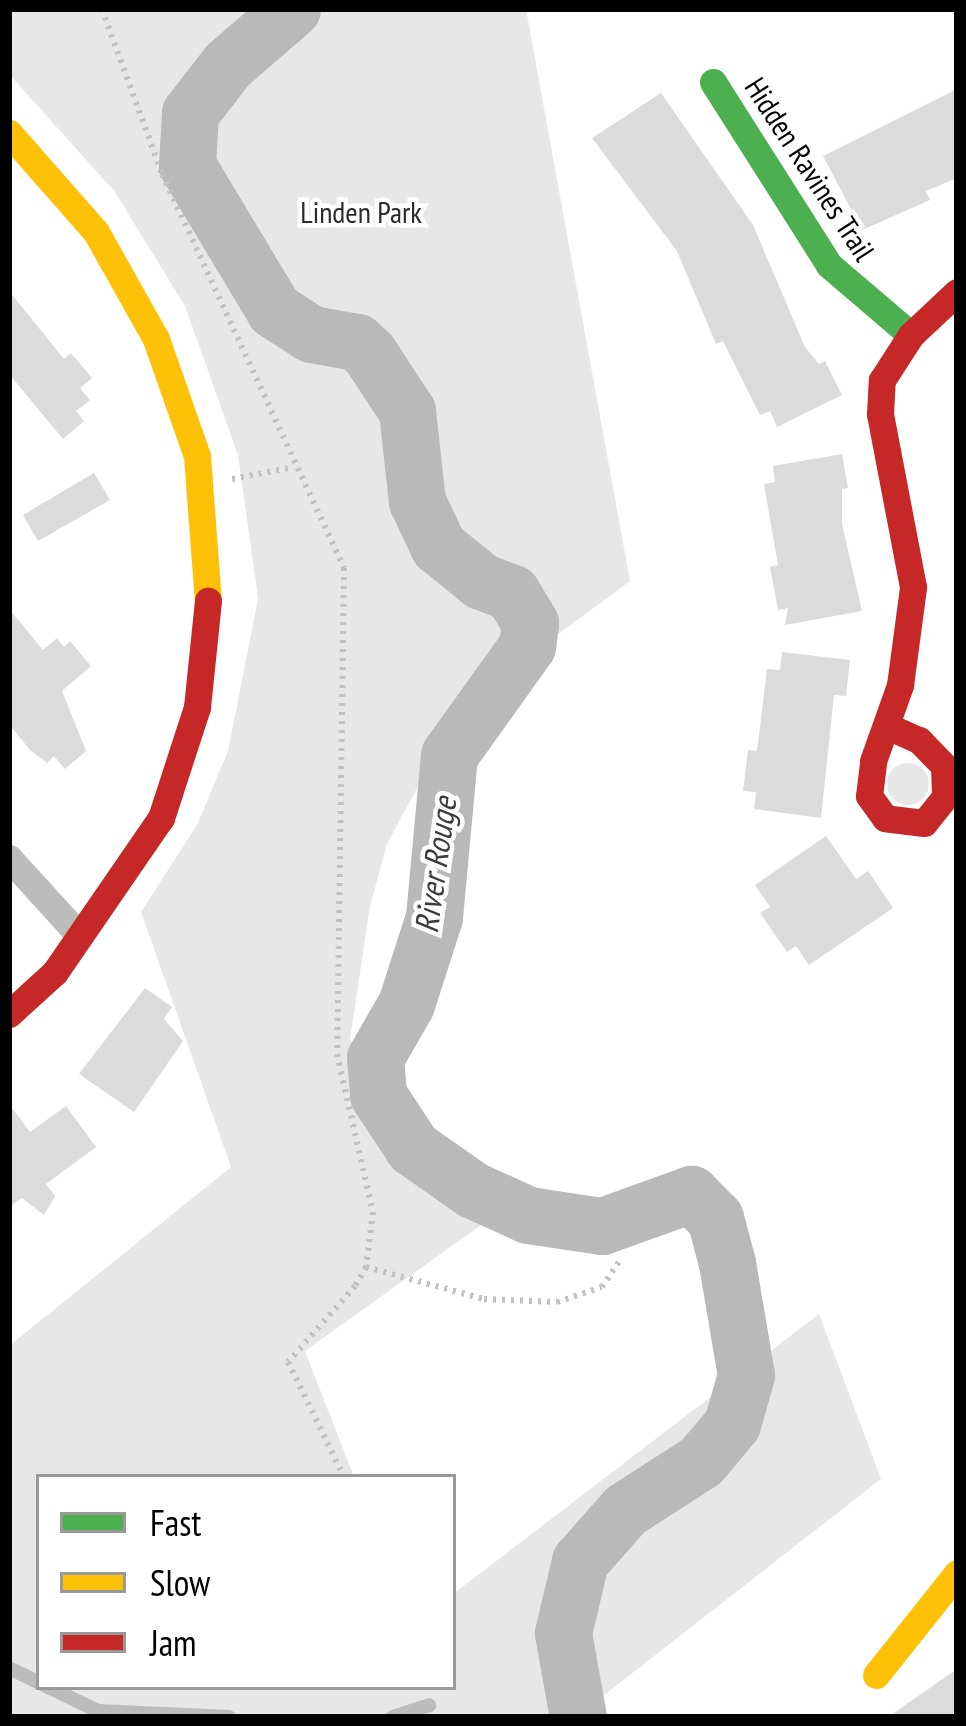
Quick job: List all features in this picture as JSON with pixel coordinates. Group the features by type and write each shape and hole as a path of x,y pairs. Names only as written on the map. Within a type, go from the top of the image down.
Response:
{"street":[{"name":"Hidden Ravines Trail","path":"713,82 829,266 910,335"},
{"path":"9,133 96,232 156,339 197,456 210,529 208,646 184,751 161,818 80,937 9,1014"},
{"path":"887,726 913,586 881,397 893,356 957,292"},
{"path":"9,859 80,937"},
{"path":"876,1675 957,1573"}],"lane":[{"path":"9,1668 36,1681"},
{"path":"54,1690 98,1712 229,1717"},
{"path":"393,1717 429,1705"}],"path":[{"path":"102,9 162,174 344,568 337,1054 373,1211 366,1267 288,1362 343,1474"},
{"path":"366,1267 484,1299 557,1302 602,1287 619,1262"}],"green space":[{"name":"Linden Park","path":"9,9 526,9 630,581 515,666 422,779 387,844 370,906 350,1039 369,1084 437,1168 471,1191 516,1200 305,1351 353,1474 36,1474 36,1690 456,1690 456,1592 819,1314 881,1479 576,1717 9,1717 9,1346 231,1167 141,912 197,825 228,751 258,599 238,455 185,306 115,192 9,74"},
{"path":"908,763 923,769 929,784 923,799 908,805 893,799 887,784 893,769"}],"building":[{"path":"957,89 957,178 926,191 930,200 862,230 823,156"},
{"path":"661,93 753,225 805,347 819,364 825,361 842,395 777,427 770,411 760,415 723,341 716,344 677,251 592,138"},
{"path":"9,291 64,359 71,353 92,378 80,388 90,400 76,411 84,421 63,439 9,374"},
{"path":"842,454 848,488 842,489 842,524 862,611 785,625 788,608 778,610 770,567 778,565 764,484 775,482 773,466"},
{"path":"94,473 110,500 38,541 23,515"},
{"path":"9,609 43,650 57,638 64,647 70,641 91,666 62,691 86,751 65,769 54,756 47,763 30,750 9,724"},
{"path":"782,652 850,660 846,696 834,695 821,818 754,809 756,792 743,791 748,750 757,751 767,669 780,670"},
{"path":"826,836 856,879 868,871 893,908 809,965 796,946 787,952 760,913 770,907 755,885"},
{"path":"145,988 172,1007 164,1019 183,1041 134,1112 79,1074"},
{"path":"9,1104 30,1132 66,1106 96,1147 46,1184 55,1196 44,1215 22,1198 9,1207"},
{"path":"957,1669 957,1717 888,1717"}],"waterway":[{"name":"River Rouge","path":"292,9 228,64 190,113 187,165 274,310 311,334 357,342 369,353 407,411 417,501 438,546 481,581 512,593 530,623 527,646 449,755 434,917 406,1004 375,1058 378,1095 413,1148 473,1190 528,1215 602,1226 691,1194 715,1218 746,1375 732,1424 701,1461 625,1510 580,1561 563,1633 578,1717"}],"traffic: fast":[{"path":"713,82 829,265 911,335"}],"traffic: slow":[{"path":"9,133 96,232 156,339 197,456 208,601"},
{"path":"876,1675 957,1573"}],"traffic: jam":[{"path":"887,726 919,740 944,766 945,797 924,823 885,818 869,796 873,761 900,685 913,587 880,414 882,380 911,335 957,292"},
{"path":"9,1014 55,972 161,818 197,707 208,601"}]}
